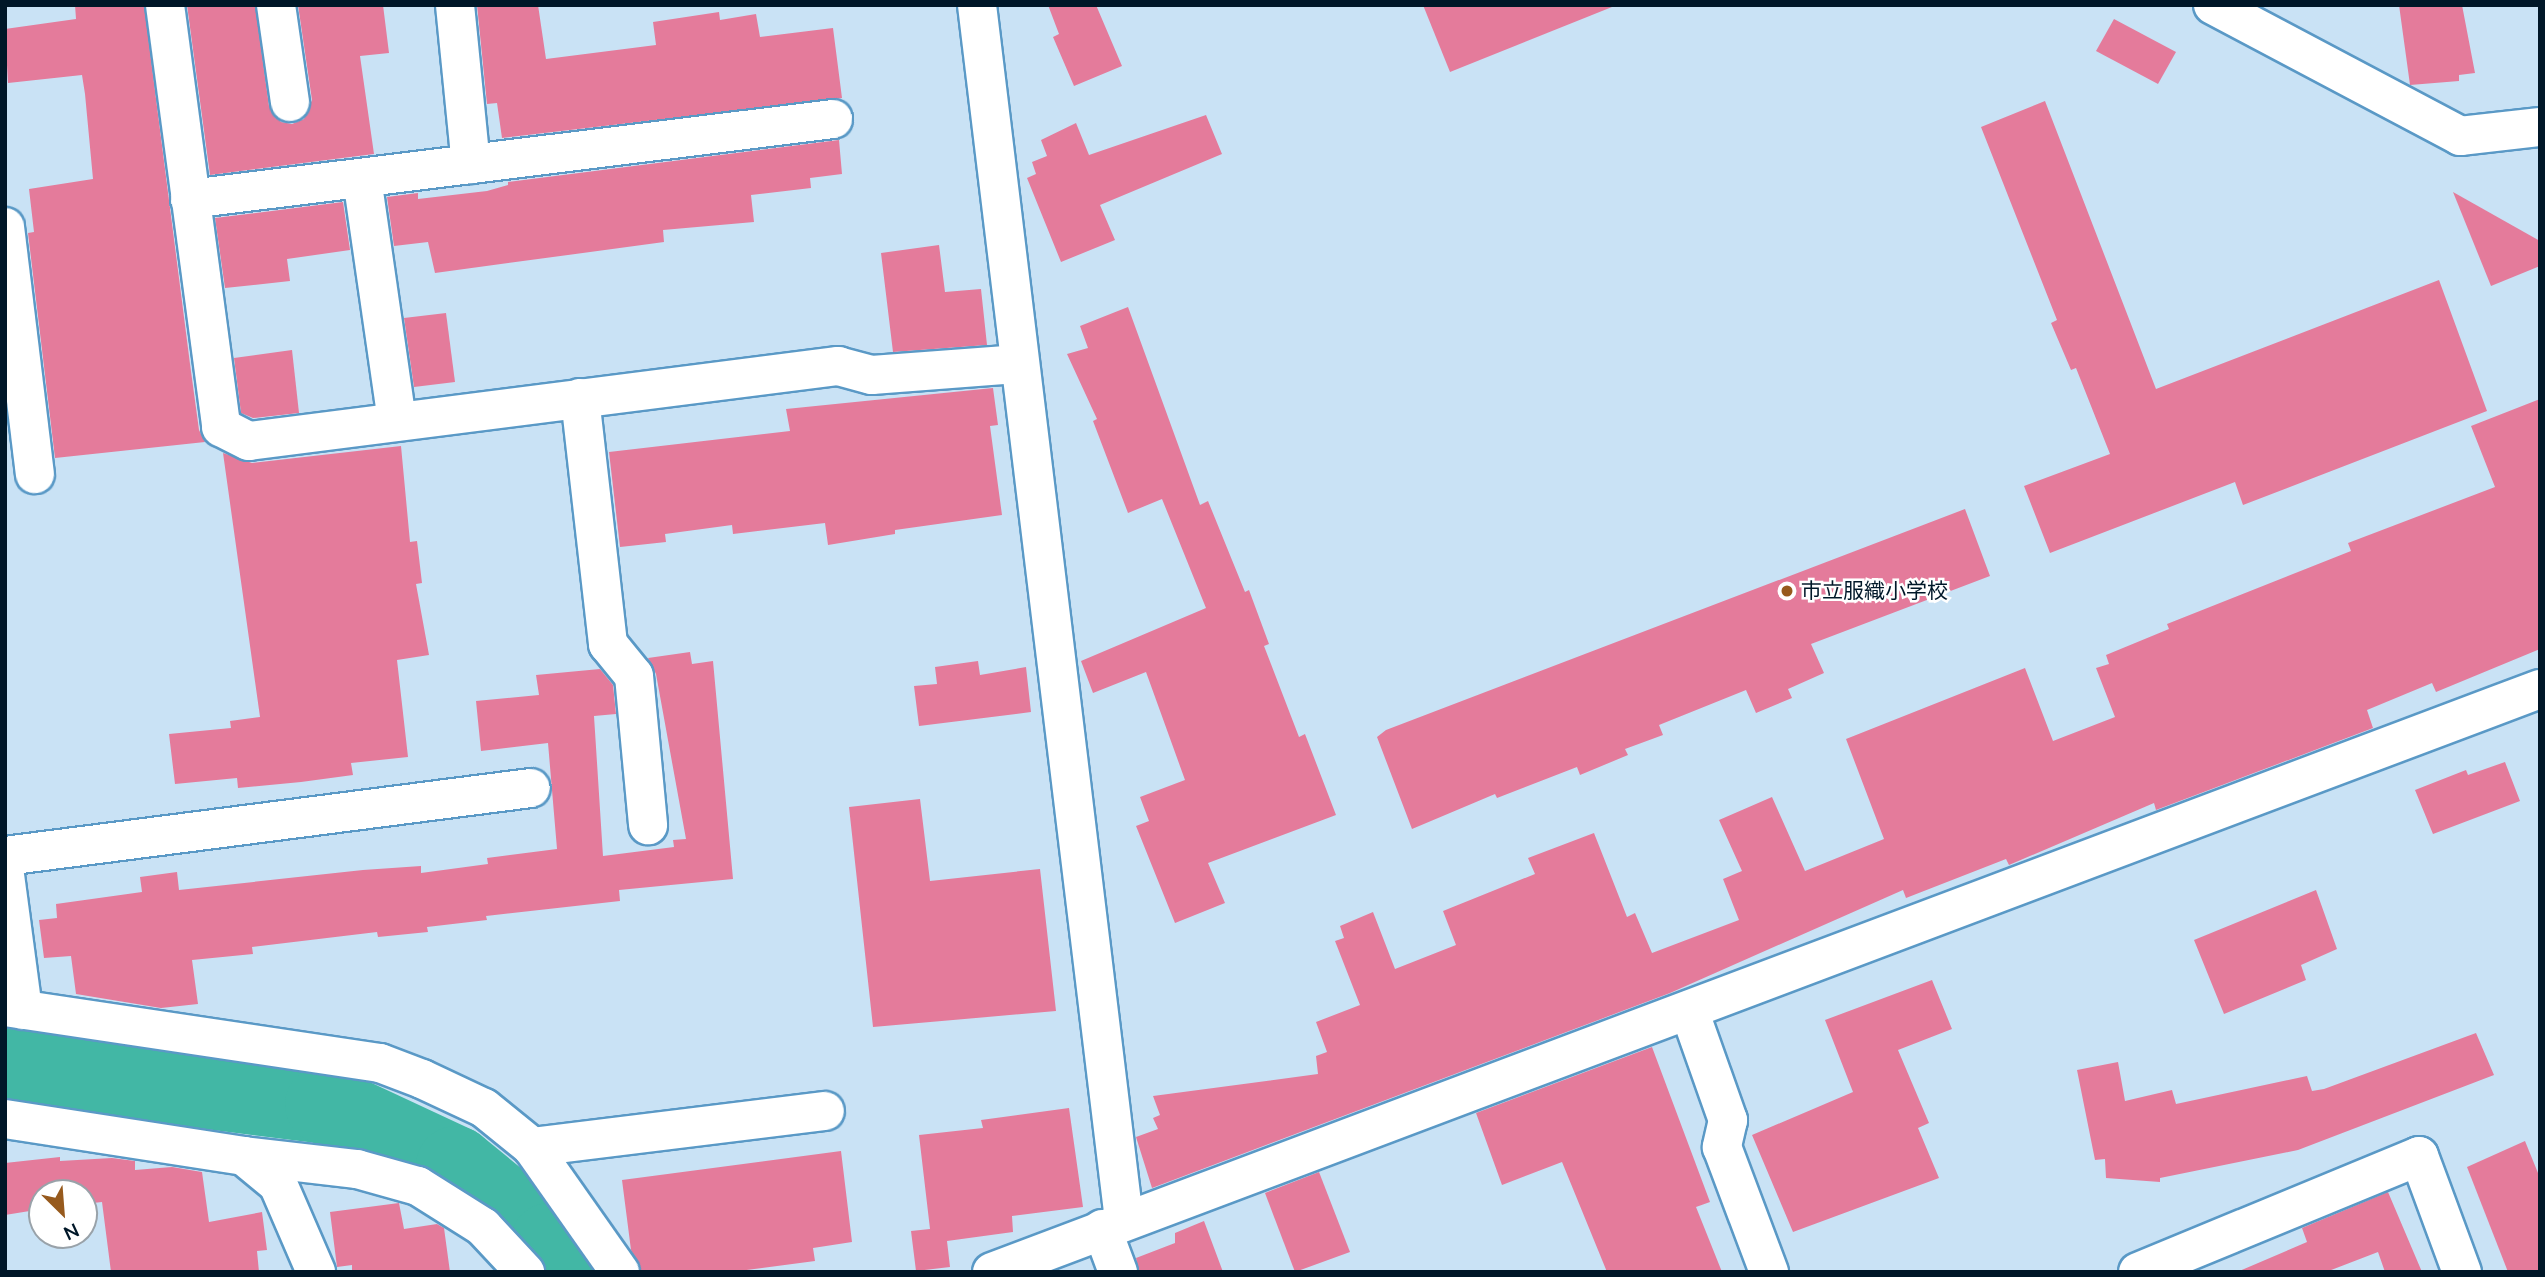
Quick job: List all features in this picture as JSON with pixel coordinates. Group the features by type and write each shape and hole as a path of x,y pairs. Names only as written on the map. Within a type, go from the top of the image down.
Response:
{"street":[{"path":"165,5 221,427 250,441 838,366 872,375 1020,364"},
{"path":"276,5 290,102"},
{"path":"455,5 471,164"},
{"path":"977,5 1020,364 1118,1272"},
{"path":"2213,5 2460,136 2540,127"},
{"path":"190,199 833,119"},
{"path":"362,178 397,422"},
{"path":"5,230 35,474"},
{"path":"580,398 608,644 634,676 648,825"},
{"path":"992,1272 1113,1224 2540,689"},
{"path":"5,856 531,788"},
{"path":"5,875 14,1008 380,1063 484,1108 532,1147 620,1272"},
{"path":"1689,1010 1728,1120 1722,1147 1769,1272"},
{"path":"532,1147 825,1111"},
{"path":"5,1119 244,1156 357,1169 418,1186 482,1227 525,1272"},
{"path":"244,1156 278,1184 316,1272"},
{"path":"2138,1272 2419,1156 2462,1272"}],"building":[{"path":"75,5 144,5 199,430 205,442 55,458 28,233 34,232 29,189 93,179 85,94 82,75 8,83 5,29 76,19"},
{"path":"187,5 255,5 269,106 281,122 292,124 304,119 312,100 298,5 383,5 389,53 360,56 374,154 210,175"},
{"path":"477,5 538,5 546,59 656,45 653,22 719,12 720,20 756,14 760,37 833,28 842,98 502,138 497,103 487,104"},
{"path":"1048,5 1096,5 1122,66 1074,86 1053,37 1059,34"},
{"path":"1423,5 1611,5 1612,7 1450,72"},
{"path":"2399,5 2462,5 2475,73 2459,75 2459,81 2410,85"},
{"path":"2114,19 2176,52 2158,84 2096,51"},
{"path":"2045,101 2156,389 2439,280 2487,411 2243,505 2235,482 2050,553 2024,486 2110,454 2076,368 2071,370 2051,323 2057,320 1981,127"},
{"path":"1206,115 1222,154 1100,205 1115,240 1061,262 1027,178 1036,174 1032,162 1047,156 1041,140 1076,123 1089,155"},
{"path":"839,140 842,174 810,178 811,188 751,195 754,222 663,230 664,242 435,273 428,242 394,246 387,197 418,193 418,199 487,191 508,185 508,182"},
{"path":"2453,192 2540,241 2540,266 2491,286"},
{"path":"343,202 350,250 287,259 290,281 225,288 215,218"},
{"path":"939,245 945,292 981,289 987,345 893,352 881,253"},
{"path":"1128,307 1200,505 1208,501 1245,592 1249,590 1269,644 1264,646 1299,737 1305,734 1336,815 1208,863 1225,903 1175,923 1136,826 1149,821 1140,797 1185,780 1146,672 1093,693 1081,661 1206,608 1162,499 1128,513 1093,421 1097,419 1067,354 1088,348 1080,326"},
{"path":"446,313 455,382 414,387 404,318"},
{"path":"292,350 299,413 253,418 241,413 234,358"},
{"path":"993,388 998,425 990,426 1002,515 895,530 895,534 828,545 825,523 733,534 732,525 665,534 666,542 620,547 609,452 790,431 786,409"},
{"path":"2540,399 2540,649 2436,692 2432,683 2367,710 2373,728 2156,810 2154,803 2009,865 2006,859 1906,898 1903,890 1670,993 1152,1188 1136,1137 1158,1129 1153,1118 1160,1115 1153,1096 1318,1074 1316,1056 1327,1052 1316,1022 1360,1005 1335,941 1344,938 1340,926 1373,912 1395,969 1456,945 1443,911 1535,874 1528,858 1594,833 1627,917 1635,913 1652,953 1739,920 1723,879 1742,871 1719,820 1772,797 1805,871 1884,839 1846,739 2025,668 2053,741 2115,717 2096,668 2109,664 2106,655 2169,629 2167,624 2351,551 2348,543 2495,487 2471,426"},
{"path":"401,446 410,542 417,541 422,583 416,584 429,655 397,660 408,757 351,763 353,775 301,782 238,788 237,778 175,784 169,734 231,728 230,721 260,717 223,453 252,463"},
{"path":"1965,509 1990,576 1811,644 1824,673 1788,689 1792,698 1756,713 1746,690 1659,725 1663,735 1625,749 1628,755 1580,775 1577,767 1497,798 1495,794 1412,829 1377,737 1386,730"},
{"path":"690,652 692,664 713,661 733,879 619,890 620,901 486,916 487,920 427,927 428,932 378,937 377,932 252,947 253,954 192,960 198,1004 161,1008 76,994 71,956 44,958 39,920 57,918 56,904 142,892 140,877 177,872 179,890 363,870 421,866 421,873 488,864 487,858 557,849 548,743 481,751 476,701 539,695 536,675 600,669 613,685 616,714 594,716 603,856 674,847 673,840 686,839 656,674 648,658"},
{"path":"978,661 980,675 1026,667 1031,712 919,726 914,686 937,684 935,667"},
{"path":"2505,762 2520,801 2433,834 2415,790 2466,770 2468,775"},
{"path":"920,799 930,881 1040,869 1056,1011 873,1027 849,807"},
{"path":"2316,890 2337,949 2301,965 2306,980 2224,1014 2194,940"},
{"path":"1932,980 1952,1029 1898,1050 1929,1123 1918,1128 1939,1178 1793,1232 1752,1135 1853,1092 1825,1020"},
{"path":"2476,1033 2494,1075 2298,1150 2160,1178 2160,1182 2106,1178 2105,1159 2095,1160 2077,1070 2118,1062 2125,1101 2172,1090 2176,1104 2307,1076 2312,1091 2324,1089"},
{"path":"1652,1047 1710,1202 1696,1207 1722,1272 1607,1272 1562,1162 1502,1185 1476,1113"},
{"path":"1069,1108 1083,1207 1012,1216 1013,1232 947,1241 950,1267 916,1271 911,1231 930,1229 919,1135 983,1128 981,1120"},
{"path":"2525,1141 2540,1178 2540,1272 2508,1272 2467,1167"},
{"path":"841,1151 852,1242 813,1248 815,1261 731,1272 642,1272 631,1250 622,1180"},
{"path":"60,1157 60,1161 112,1158 135,1161 135,1170 172,1167 202,1172 209,1222 262,1212 267,1250 257,1251 259,1272 111,1272 102,1202 98,1202 98,1179 28,1179 28,1211 5,1215 5,1163"},
{"path":"1319,1172 1350,1252 1295,1272 1265,1193"},
{"path":"2388,1192 2422,1272 2385,1272 2378,1252 2326,1272 2237,1272 2307,1242 2302,1228"},
{"path":"399,1203 404,1229 437,1224 444,1228 450,1272 352,1272 352,1265 337,1267 330,1212"},
{"path":"1204,1221 1223,1272 1139,1272 1136,1258 1175,1243 1175,1233"}],"waterway":[{"path":"5,1063 324,1104 455,1165 549,1242 575,1272"}],"place":[{"name":"市立服織小学校","path":"1787,591"}]}
